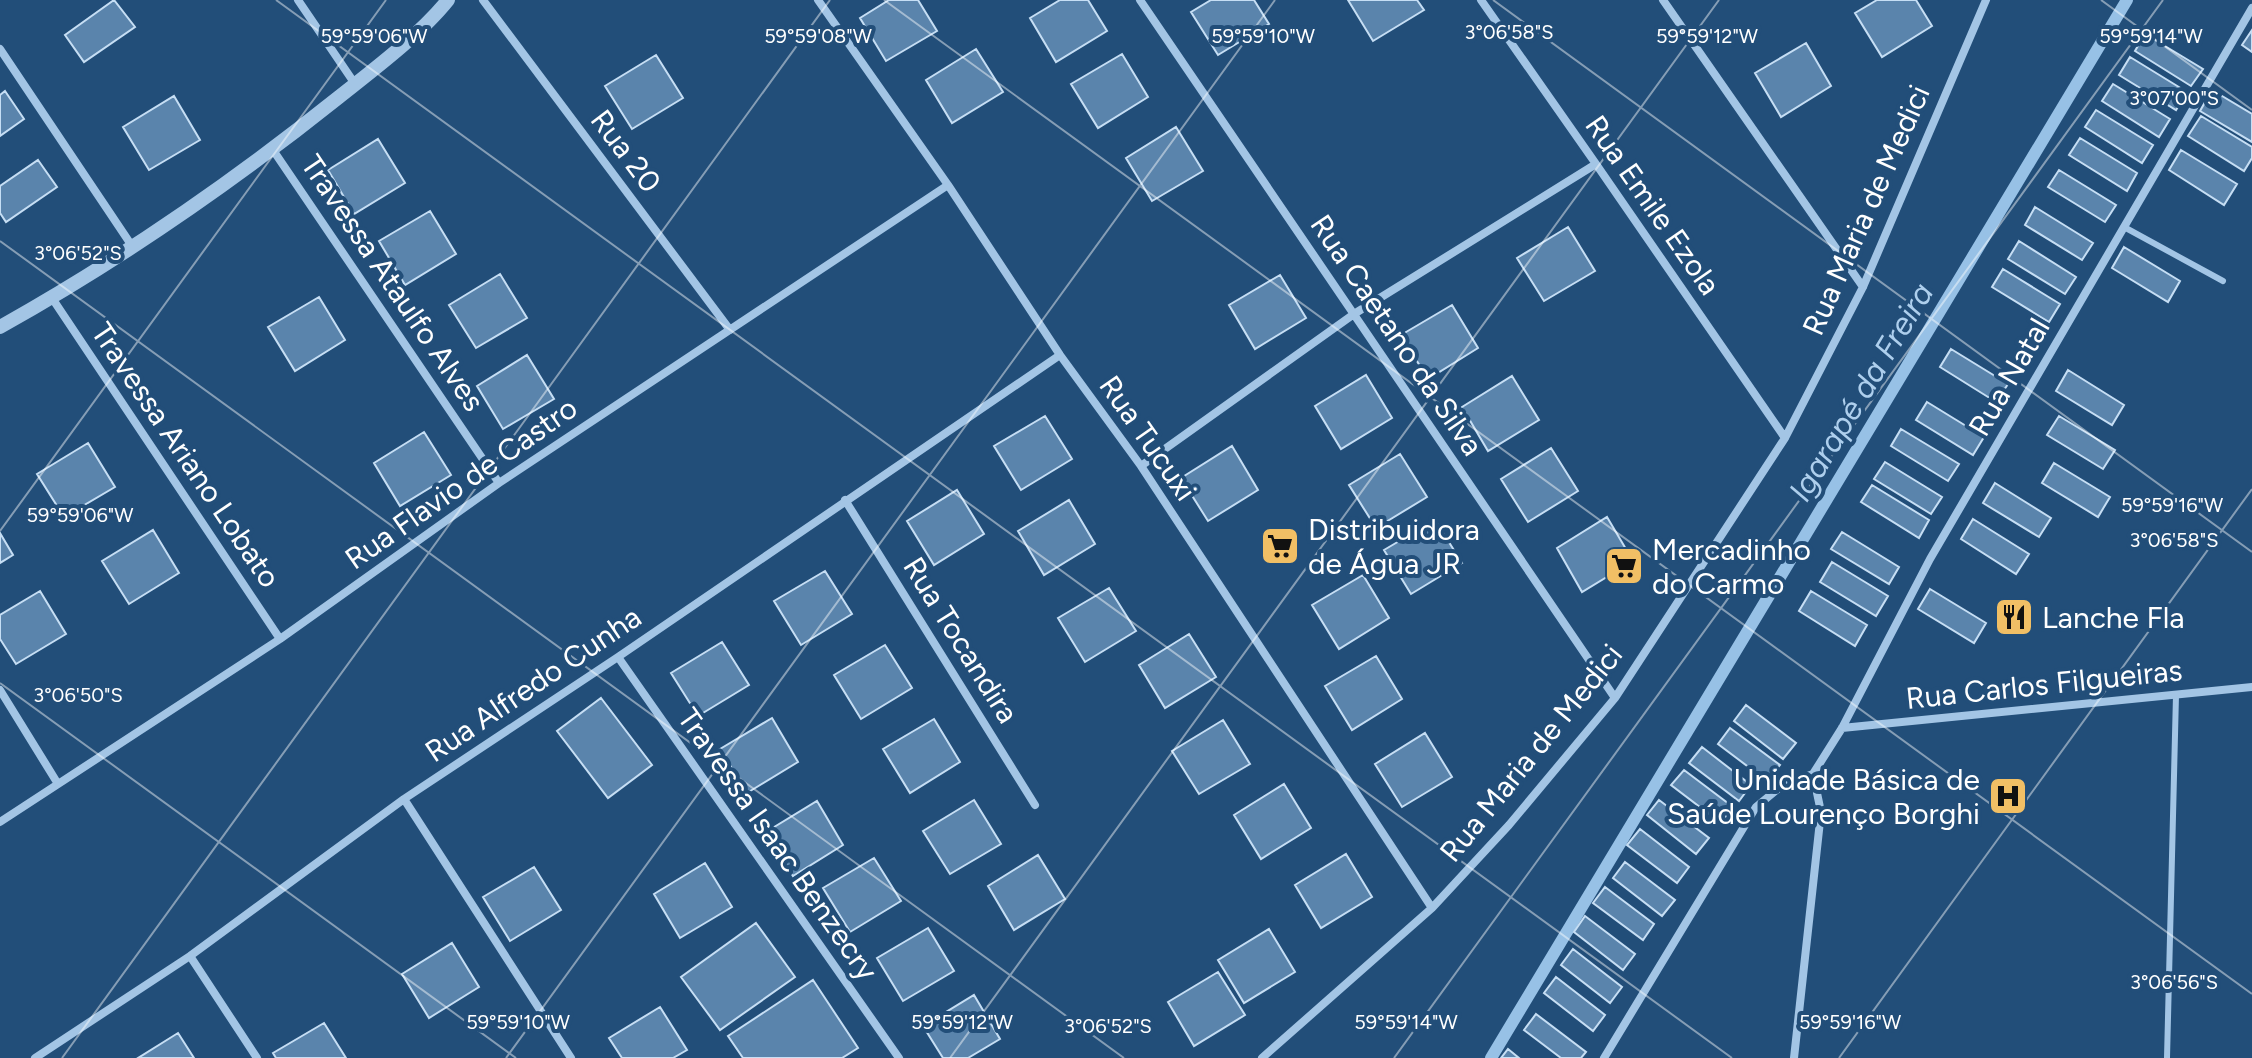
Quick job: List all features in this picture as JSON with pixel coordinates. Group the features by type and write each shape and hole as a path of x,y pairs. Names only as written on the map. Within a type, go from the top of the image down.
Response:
{"street":[{"path":"298,0 355,84"},
{"path":"0,327 52,298 273,150 436,15 448,0"},
{"name":"Rua 20","path":"483,0 730,330"},
{"name":"Rua Tucuxi","path":"818,0 948,185 1060,355 1141,466 1432,908"},
{"name":"Rua Caetano da Silva","path":"1140,0 1615,698"},
{"name":"Rua Emile Ezola","path":"1481,0 1785,438"},
{"path":"1663,0 1863,287"},
{"name":"Rua Maria de Medici","path":"1262,1058 1432,908 1509,825 1615,698 1785,438 1863,287 1986,0"},
{"name":"Rua Natal","path":"1813,774 1842,728 1930,559 2252,8"},
{"path":"0,49 132,246"},
{"name":"Travessa Ataulfo Alves","path":"273,150 499,483"},
{"path":"1141,466 1354,314 1596,164"},
{"name":"Rua Flavio de Castro","path":"0,822 280,639 499,483 948,185"},
{"name":"Travessa Ariano Lobato","path":"52,298 280,639"},
{"name":"Rua Alfredo Cunha","path":"35,1058 190,956 404,799 1060,355"},
{"name":"Rua Tocandira","path":"845,500 1035,805"},
{"name":"Travessa Isaac Benzecry","path":"618,657 899,1058"},
{"name":"Rua Carlos Filgueiras","path":"1842,728 2252,687"},
{"path":"0,690 58,784"},
{"path":"1604,1058 1756,807 1785,783 1813,774 1821,812 1794,1058"},
{"path":"404,799 571,1058"},
{"path":"190,956 257,1058"}],"lane":[{"path":"2124,227 2223,281"},
{"path":"2167,1058 2176,695"}],"building":[{"path":"114,0 135,27 84,62 65,35"},
{"path":"889,0 918,0 937,31 886,61 860,18"},
{"path":"1060,0 1088,0 1107,31 1056,62 1030,18"},
{"path":"1211,0 1254,0 1269,24 1218,55 1191,12"},
{"path":"1348,0 1417,0 1424,10 1373,41"},
{"path":"1877,0 1916,0 1932,26 1882,57 1855,13"},
{"path":"2252,30 2252,52 2242,45"},
{"path":"2145,34 2203,69 2191,86 2135,51"},
{"path":"1806,43 1831,86 1781,117 1755,73"},
{"path":"976,49 1003,92 952,123 926,80"},
{"path":"1122,54 1148,97 1098,128 1071,84"},
{"path":"656,55 683,98 632,129 605,86"},
{"path":"2130,57 2187,92 2176,110 2119,75"},
{"path":"2113,84 2170,119 2159,137 2102,101"},
{"path":"2212,90 2252,114 2252,142 2200,111"},
{"path":"5,91 24,119 0,136 0,95"},
{"path":"174,96 200,140 149,170 123,127"},
{"path":"2096,110 2153,145 2142,163 2085,127"},
{"path":"2201,116 2252,147 2252,158 2244,171 2188,136"},
{"path":"1176,127 1203,171 1152,201 1126,158"},
{"path":"2080,138 2137,173 2127,191 2069,155"},
{"path":"378,139 405,183 354,214 328,170"},
{"path":"2181,150 2237,184 2224,205 2169,170"},
{"path":"38,160 57,187 6,222 0,213 0,186"},
{"path":"2059,170 2116,205 2105,222 2048,187"},
{"path":"2035,207 2093,243 2082,260 2025,225"},
{"path":"430,211 456,254 405,285 379,241"},
{"path":"1568,227 1595,271 1544,301 1517,258"},
{"path":"2019,241 2076,277 2065,294 2008,259"},
{"path":"2124,247 2180,281 2168,302 2112,268"},
{"path":"2003,269 2060,304 2049,322 1992,287"},
{"path":"500,274 527,318 476,348 449,305"},
{"path":"1280,275 1306,318 1255,349 1229,305"},
{"path":"319,297 345,340 295,371 268,327"},
{"path":"1452,305 1478,348 1428,379 1401,335"},
{"path":"1951,349 2008,384 1996,402 1940,367"},
{"path":"527,355 554,399 503,429 477,386"},
{"path":"2068,370 2124,405 2112,425 2056,391"},
{"path":"1366,375 1392,418 1341,449 1315,406"},
{"path":"1512,376 1539,420 1488,451 1462,407"},
{"path":"1927,402 1984,437 1973,455 1916,420"},
{"path":"1045,416 1072,459 1021,490 994,446"},
{"path":"2059,416 2115,450 2103,469 2047,435"},
{"path":"1901,429 1959,464 1948,481 1891,446"},
{"path":"424,432 451,475 400,506 374,463"},
{"path":"88,443 115,487 64,517 37,474"},
{"path":"1232,446 1258,490 1208,521 1181,478"},
{"path":"1551,448 1578,491 1528,522 1501,479"},
{"path":"1400,454 1427,497 1376,528 1349,485"},
{"path":"1885,462 1942,497 1931,514 1874,479"},
{"path":"2054,463 2110,497 2098,517 2042,483"},
{"path":"1995,483 2051,518 2039,537 1983,503"},
{"path":"1872,485 1929,520 1919,538 1861,502"},
{"path":"957,490 984,534 934,565 907,521"},
{"path":"1069,500 1095,544 1044,575 1018,531"},
{"path":"1607,517 1633,561 1582,592 1557,548"},
{"path":"1973,519 2029,554 2016,574 1961,539"},
{"path":"1435,520 1462,563 1411,594 1384,550"},
{"path":"153,530 179,573 129,604 102,561"},
{"path":"1842,532 1899,567 1889,584 1831,549"},
{"path":"0,533 13,555 0,563"},
{"path":"1832,562 1888,596 1876,616 1820,582"},
{"path":"825,571 852,614 801,645 774,601"},
{"path":"1363,575 1389,618 1339,649 1312,605"},
{"path":"1109,588 1136,631 1085,662 1058,618"},
{"path":"1930,589 1986,623 1974,643 1918,609"},
{"path":"40,591 66,634 16,664 0,639 0,615"},
{"path":"1811,591 1867,625 1855,646 1799,611"},
{"path":"1189,634 1216,677 1165,708 1139,665"},
{"path":"722,642 749,685 698,716 671,673"},
{"path":"885,645 912,688 861,719 834,675"},
{"path":"1376,656 1402,699 1352,730 1325,686"},
{"path":"601,698 652,765 608,798 557,731"},
{"path":"1746,705 1796,743 1783,759 1734,721"},
{"path":"772,718 798,762 747,793 720,749"},
{"path":"934,719 960,762 910,793 883,749"},
{"path":"1223,720 1250,764 1199,794 1172,751"},
{"path":"1730,728 1780,765 1767,781 1718,744"},
{"path":"1425,733 1452,777 1402,807 1375,764"},
{"path":"1702,747 1751,785 1739,801 1689,763"},
{"path":"1684,770 1733,807 1721,823 1671,785"},
{"path":"1284,784 1311,828 1261,859 1234,815"},
{"path":"974,800 1001,844 950,874 923,831"},
{"path":"1659,800 1709,838 1696,854 1647,815"},
{"path":"817,801 843,845 793,876 766,832"},
{"path":"1640,829 1689,867 1677,883 1627,845"},
{"path":"1346,854 1372,897 1321,928 1295,885"},
{"path":"1038,855 1065,899 1014,930 988,886"},
{"path":"874,858 901,901 850,932 823,888"},
{"path":"1625,862 1675,900 1662,916 1613,878"},
{"path":"705,863 732,907 680,938 654,894"},
{"path":"534,867 561,910 510,941 483,897"},
{"path":"1605,887 1654,924 1643,940 1593,903"},
{"path":"1585,916 1635,954 1623,970 1574,932"},
{"path":"756,923 795,977 720,1030 681,977"},
{"path":"928,928 954,971 903,1001 877,958"},
{"path":"1269,929 1295,972 1244,1003 1218,960"},
{"path":"452,943 479,987 429,1018 402,974"},
{"path":"1573,949 1622,987 1610,1003 1561,965"},
{"path":"1218,972 1245,1015 1194,1046 1168,1002"},
{"path":"1556,977 1605,1015 1593,1031 1544,993"},
{"path":"813,980 858,1048 842,1058 743,1058 728,1036"},
{"path":"974,995 1000,1039 968,1058 943,1058 923,1026"},
{"path":"660,1007 687,1050 673,1058 622,1058 609,1038"},
{"path":"1536,1014 1586,1052 1581,1058 1561,1058 1524,1030"},
{"path":"324,1023 346,1058 276,1058 273,1053"},
{"path":"178,1033 194,1058 138,1058"},
{"path":"1508,1049 1519,1058 1501,1058"}],"waterway":[{"name":"Igarapé da Freira","path":"1491,1058 2127,0"}],"place":[{"name":"Distribuidora de Água JR","path":"1280,546"},
{"name":"Mercadinho do Carmo","path":"1624,566"},
{"name":"Lanche Fla","path":"2014,617"},
{"name":"Unidade Básica de Saúde Lourenço Borghi","path":"2008,796"}]}
